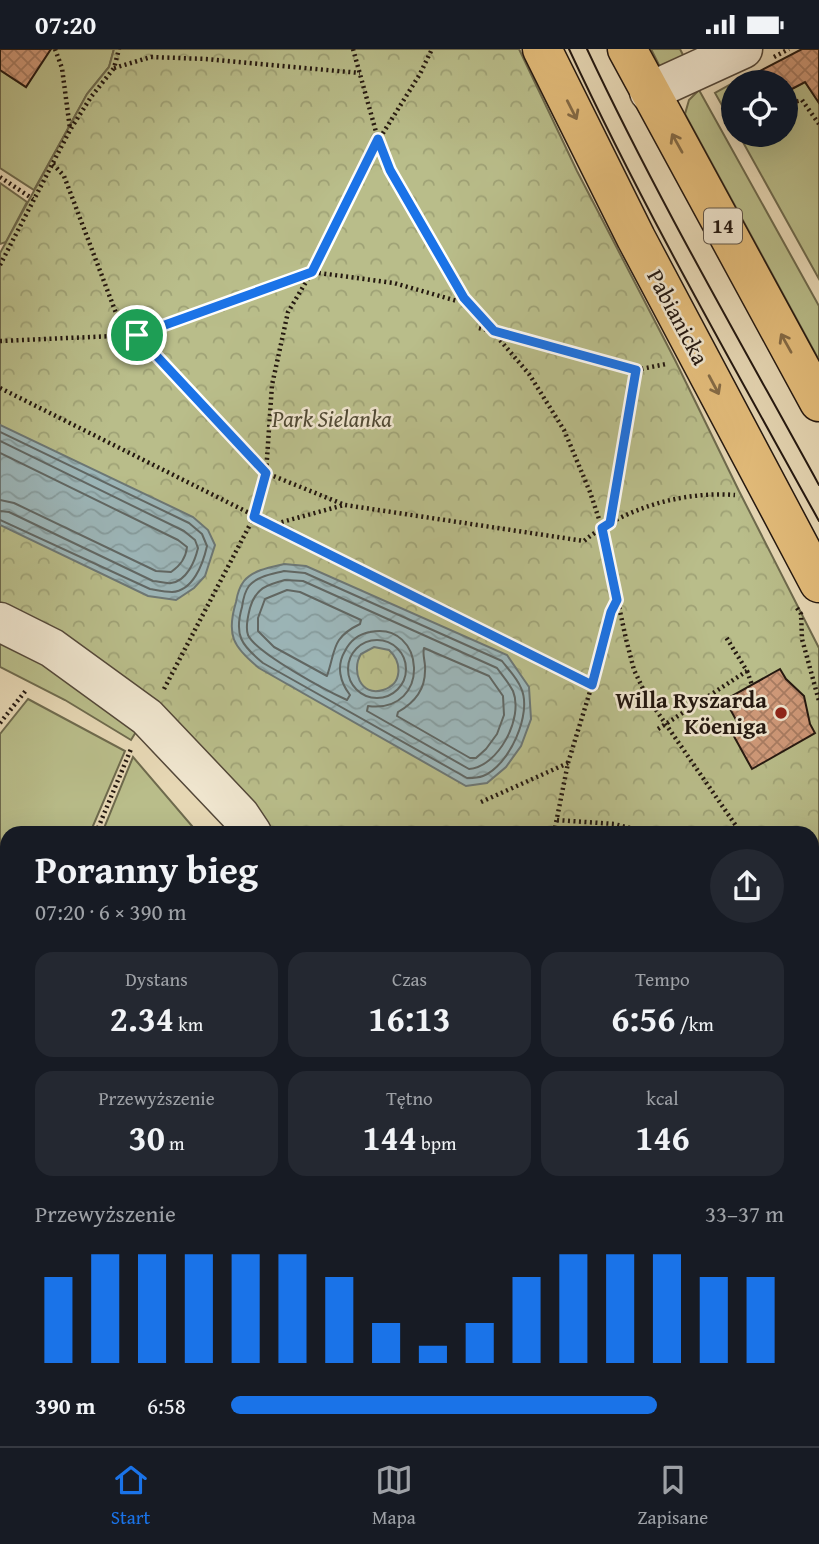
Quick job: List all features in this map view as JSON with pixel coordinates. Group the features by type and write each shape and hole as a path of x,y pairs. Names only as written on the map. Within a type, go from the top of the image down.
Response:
{"main road":[{"name":"Pabianicka","path":"542,49 636,238 819,583"},
{"name":"14","path":"627,49 819,402"}],"street":[{"path":"649,92 743,49"},
{"path":"0,622 52,648 147,717 248,826"}],"path":[{"path":"55,49 62,68 71,130"},
{"path":"0,265 90,97 114,68 119,49"},
{"path":"353,49 378,139 390,170 464,298 529,374 564,430 602,528 634,670 647,697 736,826"},
{"path":"99,826 131,748 254,517 266,473 272,385 288,312 312,272 378,139 420,74 432,49"},
{"path":"114,68 151,57 206,59 360,73"},
{"path":"798,101 802,100 819,124"},
{"path":"53,164 64,176 116,313 266,473 345,505 584,541 610,523 663,501 682,496 739,495"},
{"path":"0,177 33,199"},
{"path":"0,249 10,246"},
{"path":"0,341 137,335 312,272 394,283 457,301"},
{"path":"479,328 636,370 610,523"},
{"path":"0,388 592,685"},
{"path":"271,525 345,505"},
{"path":"556,826 568,763 611,612 617,600"},
{"path":"726,637 747,671 752,685"},
{"path":"658,729 747,671"},
{"path":"0,723 27,689"},
{"path":"481,802 568,763"},
{"path":"557,820 622,826"}],"green space":[{"path":"49,49 114,49 109,67 87,94 34,190 0,168 0,70 26,87"},
{"name":"Park Sielanka","path":"114,49 519,49 577,171 819,648 819,826 267,826 257,810 63,634 0,603 0,253 87,94 109,67"},
{"path":"651,49 680,49 686,61 661,69"},
{"path":"805,82 819,103 819,279 746,147 798,147 798,86"},
{"path":"699,90 721,130 721,147 731,147 819,306 819,360 685,114 689,100"},
{"path":"721,90 721,104 715,93"},
{"path":"0,183 27,202 6,242 0,244"},
{"path":"0,635 139,727 131,740 65,700 0,667"},
{"path":"28,699 125,751 93,826 0,826 0,734"},
{"path":"133,757 192,826 105,826"}],"water":[{"path":"0,425 193,517 208,530 215,545 205,576 194,588 176,600 148,596 0,525"},
{"path":"284,564 306,566 507,655 529,687 531,719 521,746 506,767 487,783 466,786 259,668 250,660 238,647 232,632 238,594 243,583 252,574","holes":["374,647 389,650 398,666 397,678 390,687 383,690 368,690 363,686 358,674 361,654"]}],"building":[{"path":"0,49 51,49 26,87 0,70"},
{"path":"802,49 819,49 819,103 805,82 798,86 798,70 762,70"},
{"path":"780,669 786,679 804,696 810,724 815,733 752,769 731,731 740,727 725,700"}],"tram line":[{"path":"569,49 658,228 819,521"},
{"path":"587,49 670,214 819,485"}],"place":[{"name":"Willa Ryszarda Köeniga","path":"781,713"}],"route":[{"path":"378,139 390,170 464,298 494,331 636,370 610,523 602,528 617,600 611,612 592,685 254,517 266,473 137,335 312,272 378,139"}]}
